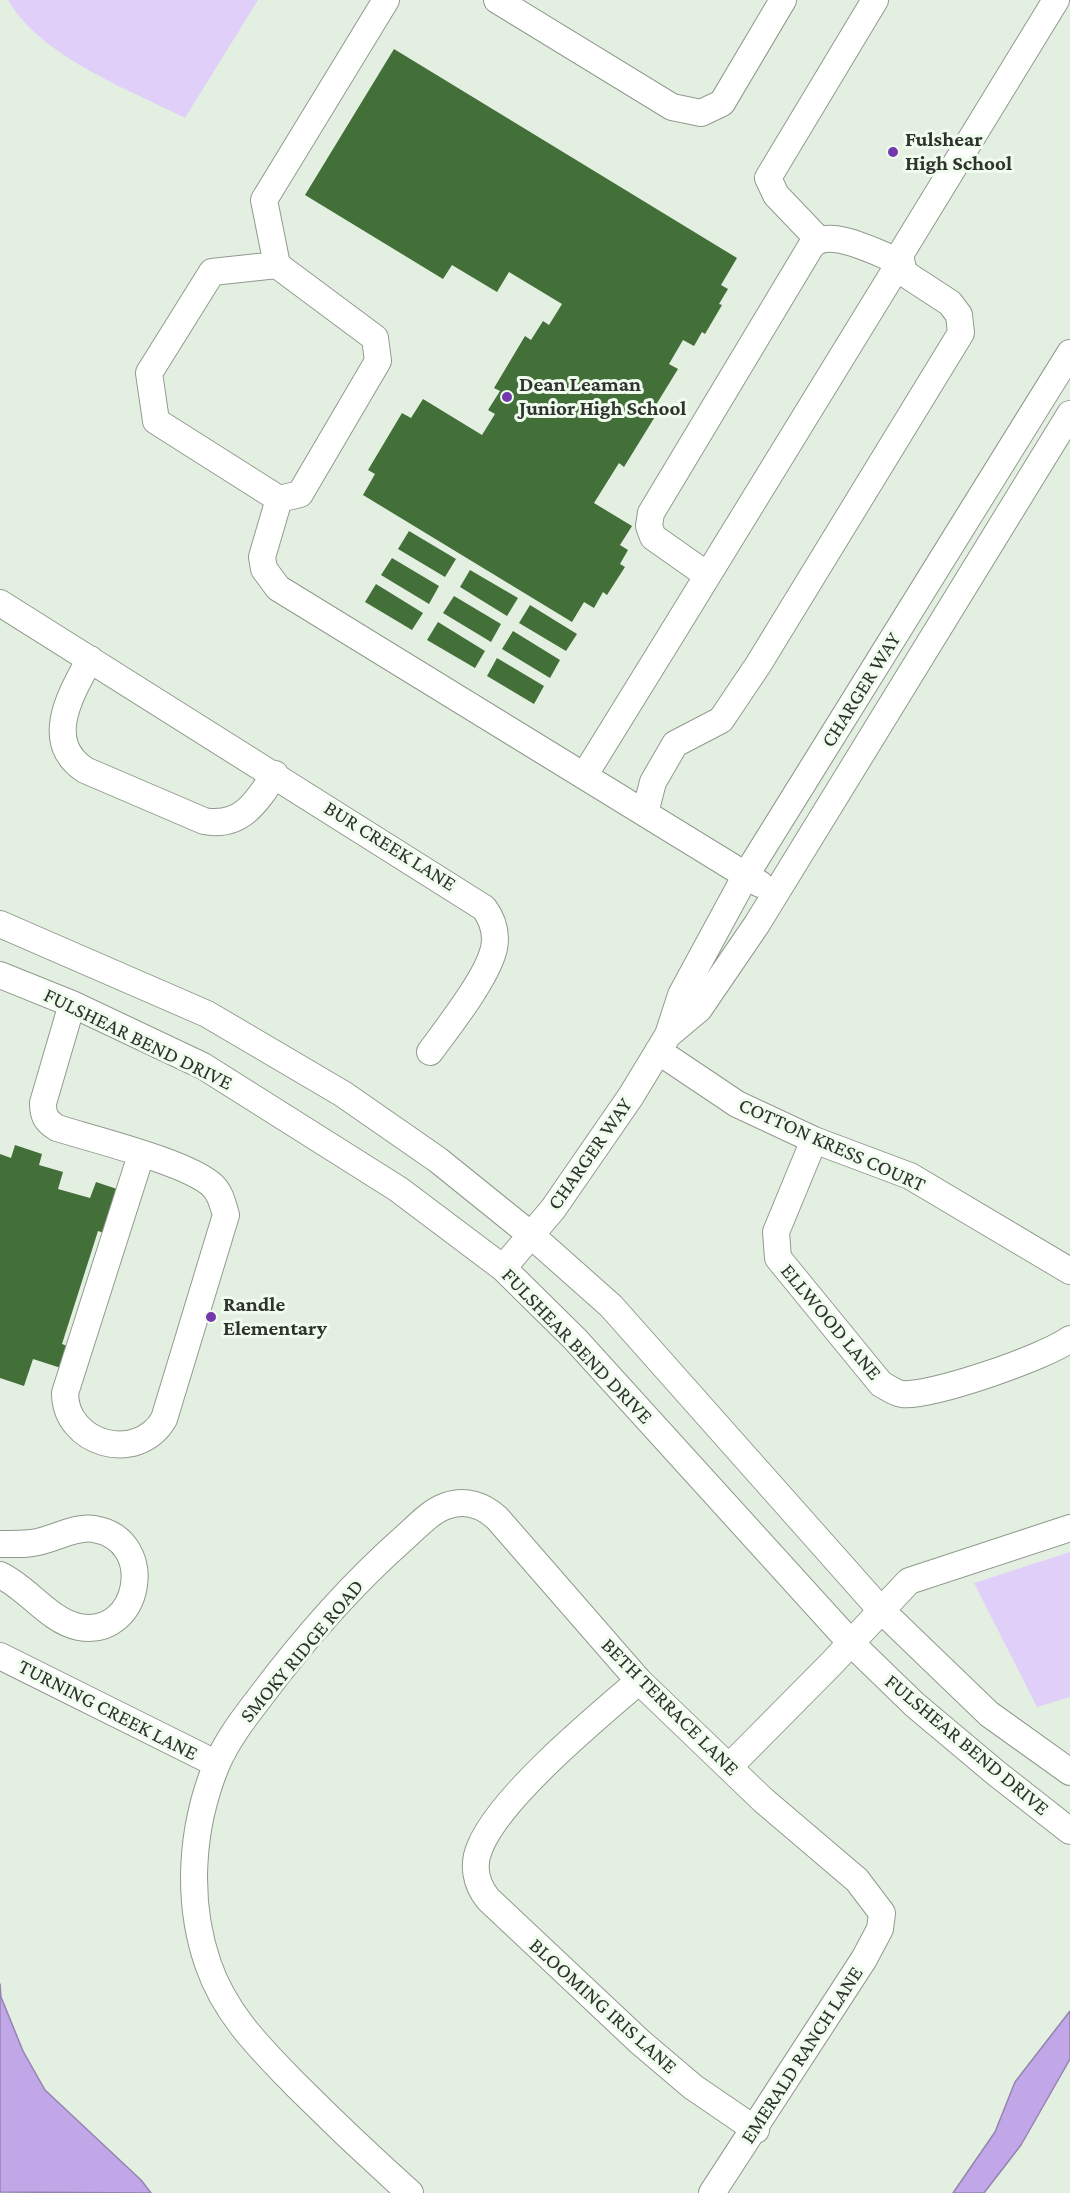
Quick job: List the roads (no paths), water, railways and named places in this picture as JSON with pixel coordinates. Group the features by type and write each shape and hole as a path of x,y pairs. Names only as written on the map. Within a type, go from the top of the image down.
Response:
{"street":[{"path":"277,265 212,272 149,373 156,421 279,499 300,494 378,361 375,338 277,265 264,200 386,0"},
{"path":"497,0 672,107 701,113 722,103 783,0"},
{"path":"819,240 776,195 768,178 875,0"},
{"path":"645,813 653,782 675,744 721,720 795,605 961,333 959,315 950,303 904,273 900,255 1056,0"},
{"path":"708,575 653,537 649,526 651,513 810,248 819,240 833,238 844,240 900,262"},
{"path":"584,776 900,262"},
{"name":"CHARGER WAY","path":"503,1268 559,1200 663,1043 681,995 746,875 1070,353"},
{"name":"CHARGER WAY","path":"663,1043 699,1009 776,893 1070,414"},
{"path":"279,499 262,557 264,569 278,588 776,893"},
{"name":"BUR CREEK LANE","path":"0,603 479,903 488,914 494,928 494,948 489,961 430,1052"},
{"path":"90,659 72,693 61,724 66,749 74,761 85,770 204,821 218,823 232,820 249,811 275,774"},
{"name":"FULSHEAR BEND DRIVE","path":"0,924 207,1014 343,1094 438,1160 531,1234 611,1306 880,1609 989,1714 1070,1772"},
{"name":"FULSHEAR BEND DRIVE","path":"0,975 72,1004 203,1066 307,1129 398,1189 503,1268 583,1348 852,1643 915,1706 1070,1831"},
{"path":"72,1004 43,1103 43,1114 57,1128 141,1155 203,1177 215,1188 223,1202 226,1215 164,1419 149,1438 126,1446 94,1437 80,1429 65,1406 65,1393 141,1155"},
{"name":"COTTON KRESS COURT","path":"663,1043 737,1104 814,1140 910,1176 1070,1271"},
{"name":"ELLWOOD LANE","path":"814,1140 776,1232 777,1257 881,1384 900,1394 922,1394 1036,1357 1070,1339"},
{"name":"BETH TERRACE LANE","path":"462,1503 478,1505 497,1518 639,1681 798,1831 857,1880 882,1913"},
{"name":"SMOKY RIDGE ROAD","path":"410,2193 312,2101 250,2038 216,1984 202,1944 194,1877 202,1809 217,1764 243,1719 331,1611 431,1515 446,1506 462,1503"},
{"path":"729,1767 852,1643 880,1609 909,1581 1070,1528"},
{"path":"0,1544 43,1541 83,1529 104,1532 130,1554 136,1576 136,1589 118,1616 99,1626 77,1627 56,1617 0,1575"},
{"name":"TURNING CREEK LANE","path":"0,1656 217,1764"},
{"name":"BLOOMING IRIS LANE","path":"639,1681 574,1738 512,1802 484,1838 476,1862 477,1878 483,1893 538,1948 693,2087 756,2130"},
{"name":"EMERALD RANCH LANE","path":"712,2193 756,2130 864,1959 880,1929 882,1913"}],"place":[{"name":"Fulshear High School","path":"893,152"},
{"name":"Dean Leaman Junior High School","path":"507,397"},
{"name":"Randle Elementary","path":"211,1317"}]}
